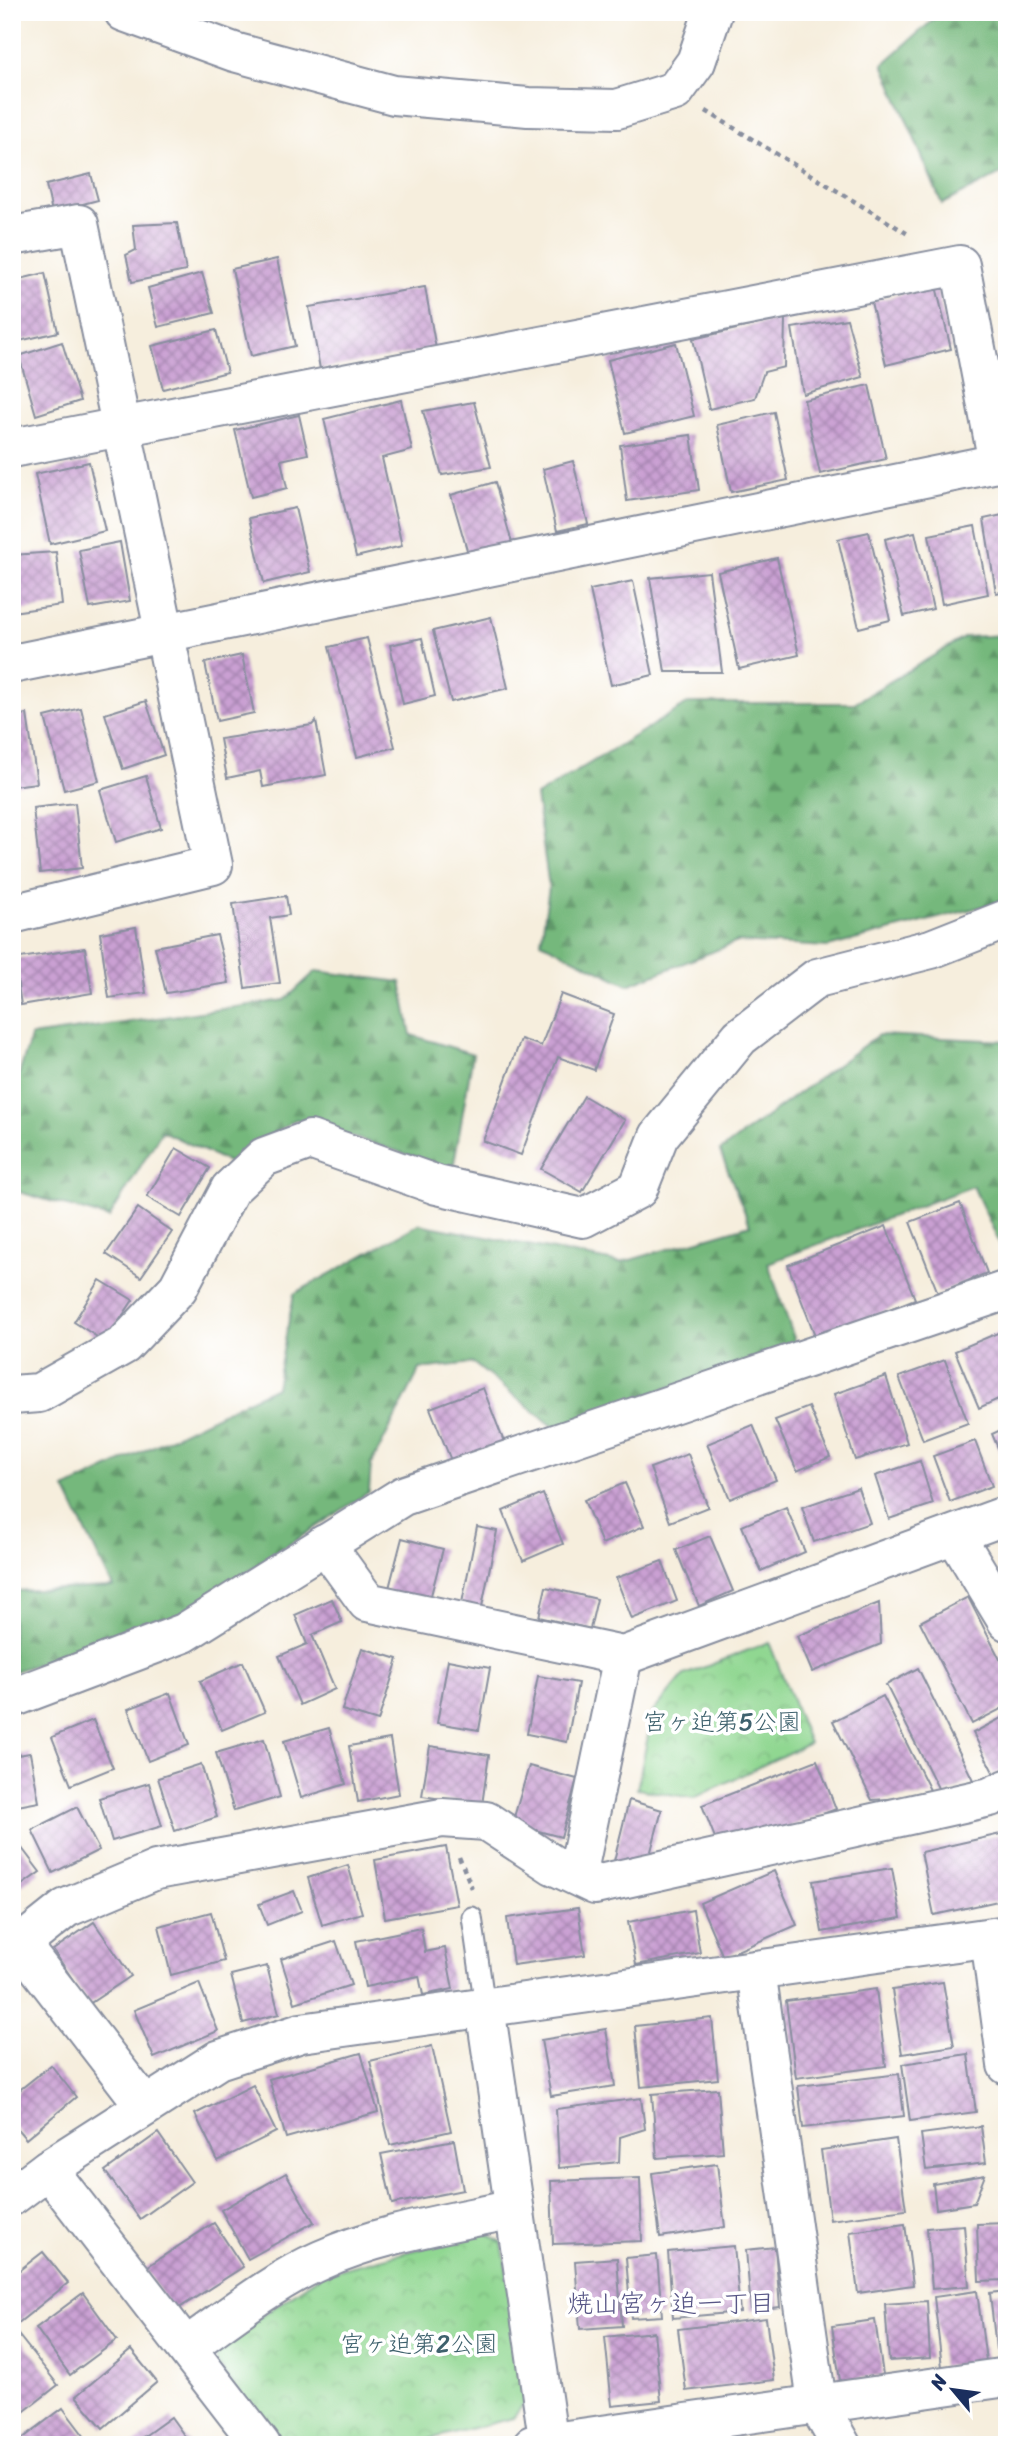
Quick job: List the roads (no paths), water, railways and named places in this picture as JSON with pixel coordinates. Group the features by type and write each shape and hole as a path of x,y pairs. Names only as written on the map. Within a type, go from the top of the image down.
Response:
{"street":[{"path":"124,12 234,52 394,95 528,107 617,109 675,91 696,62 713,12"},
{"path":"12,236 79,224 213,865 12,914"},
{"path":"12,448 960,265 998,463 12,664"},
{"path":"12,1395 39,1393 124,1345 178,1288 230,1189 264,1157 310,1140 437,1185 583,1218 638,1189 659,1136 740,1037 817,978 931,949 1007,919"},
{"path":"12,1698 184,1633 403,1496 1007,1290"},
{"path":"325,1544 367,1602 623,1656 1007,1515"},
{"path":"955,1535 1007,1621"},
{"path":"577,1876 623,1656"},
{"path":"145,2106 17,1948 66,1908 156,1870 442,1818 486,1821 553,1865 595,1885 990,1797 1007,1789"},
{"path":"12,2196 48,2169 218,2060 300,2033 998,1936 1007,2065"},
{"path":"756,1970 817,2403 841,2445"},
{"path":"485,2007 514,2209 542,2444 1007,2377"},
{"path":"48,2169 261,2445"},
{"path":"186,2347 272,2288 321,2259 413,2231 514,2209"}],"lane":[{"path":"471,1917 485,2007"}],"district":[{"name":"焼山宮ヶ迫一丁目","path":"671,2303"}],"park label":[{"name":"宮ヶ迫第5公園","path":"722,1722"},
{"name":"宮ヶ迫第2公園","path":"419,2344"}]}
